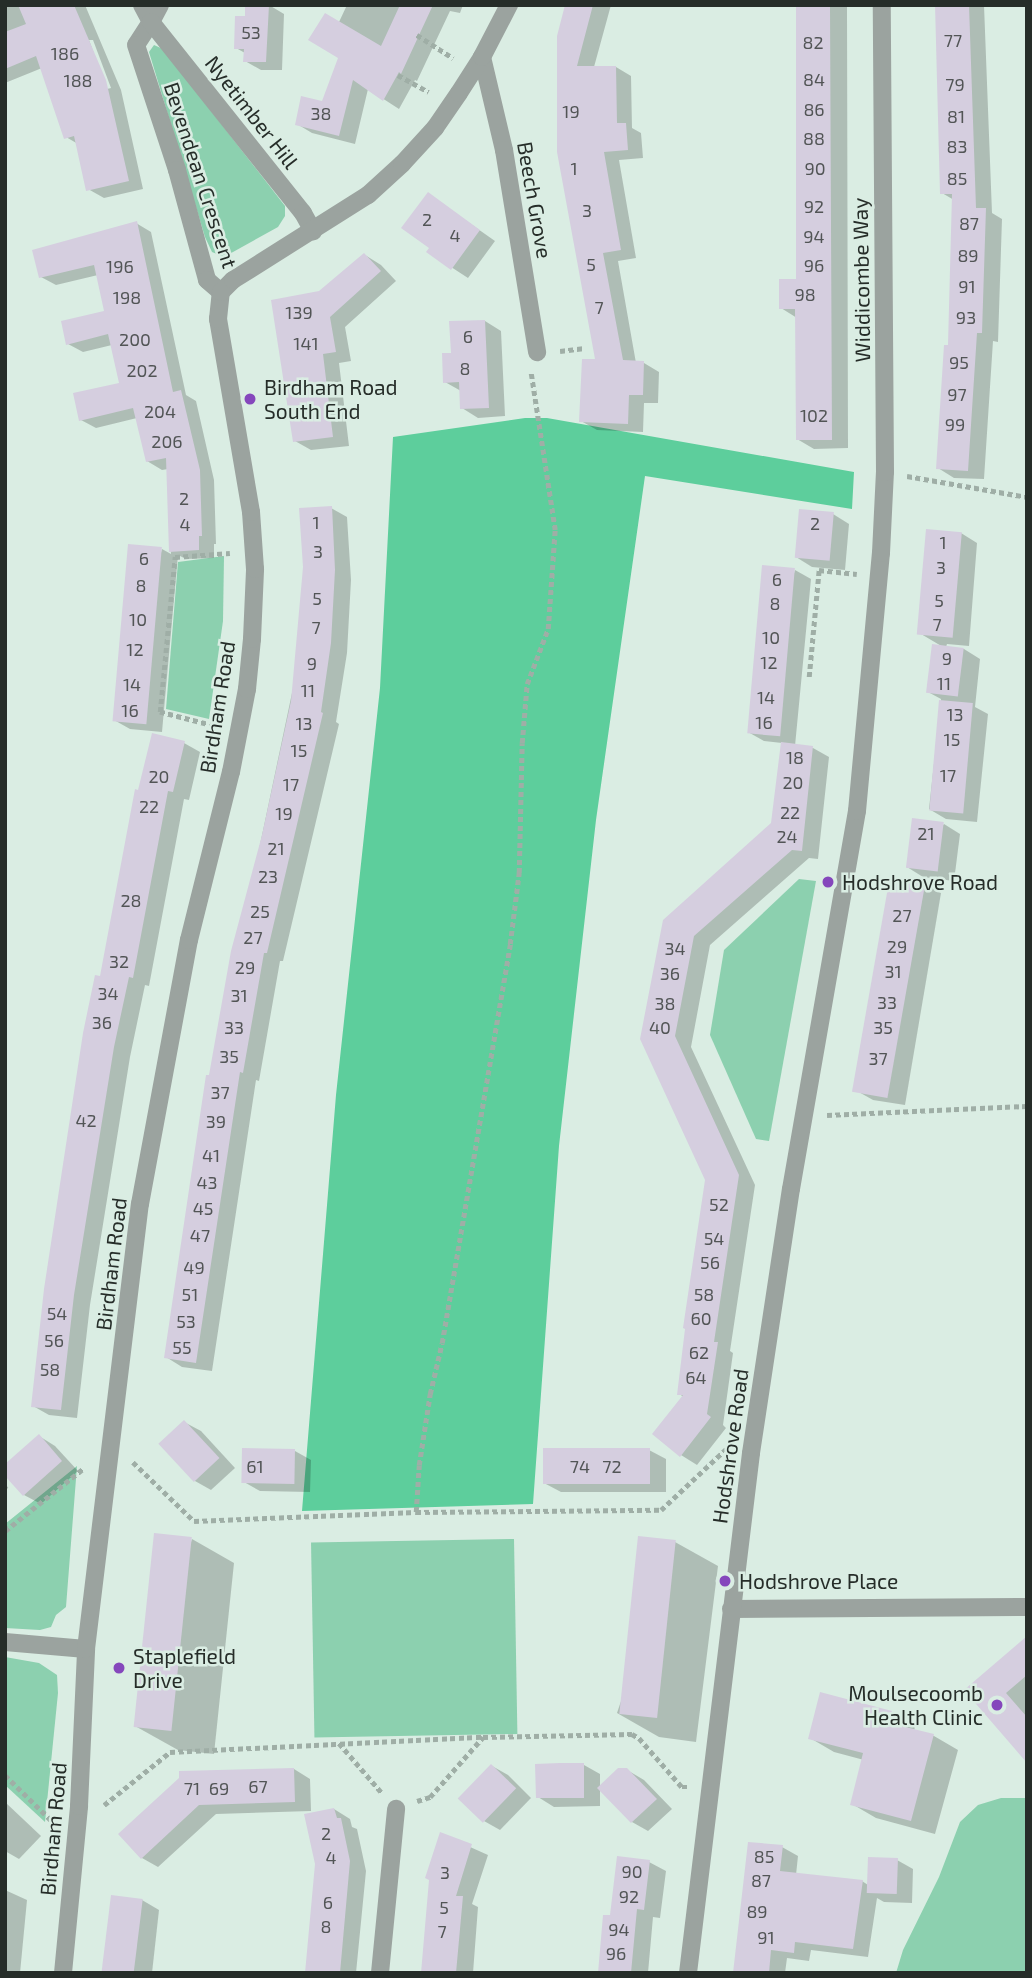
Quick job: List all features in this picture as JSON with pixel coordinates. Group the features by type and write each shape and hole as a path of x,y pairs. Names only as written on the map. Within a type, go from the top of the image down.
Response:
{"street":[{"path":"142,5 152,22"},
{"path":"152,22 160,5"},
{"path":"221,292 233,280 368,195 418,147 482,57 509,5"},
{"name":"Widdicombe Way","path":"881,553 886,472 882,5"},
{"name":"Nyetimber Hill","path":"152,22 303,213 313,231"},
{"name":"Bevendean Crescent","path":"152,22 136,46 177,170 207,280 221,292 218,319 249,499 255,569"},
{"name":"Beech Grove","path":"482,57 504,150 537,352"},
{"name":"Hodshrove Road","path":"688,1973 751,1453 857,811 881,553"},
{"name":"Birdham Road","path":"63,1973 79,1806 86,1649 143,1191 189,940 231,772 247,689 255,569"},
{"path":"731,1609 1027,1607"},
{"path":"5,1642 86,1649"},
{"path":"380,1973 396,1809"}],"path":[{"path":"417,35 454,58"},
{"path":"398,75 429,92"},
{"path":"559,352 583,348"},
{"path":"416,1512 426,1418 442,1343 519,873 522,743 527,684 548,629 555,530 530,375 537,352"},
{"path":"886,472 1027,497"},
{"path":"214,726 160,712 175,557 230,553"},
{"path":"809,677 819,570 879,575"},
{"path":"805,1115 1027,1106"},
{"path":"110,1458 137,1462 194,1521 416,1512 661,1510 726,1449 751,1453"},
{"path":"5,1531 85,1467"},
{"path":"98,1806 103,1806 170,1752 339,1743 632,1734 639,1738 677,1781"},
{"path":"339,1743 396,1809 430,1797 483,1737"},
{"path":"5,1775 51,1819"}],"green space":[{"path":"154,45 163,49 285,206 285,216 278,227 224,257 212,252 205,237 149,52"},
{"path":"525,418 547,418 854,472 852,509 645,476 596,820 559,1146 533,1504 302,1511 336,1095 380,688 393,437"},
{"path":"224,556 223,621 209,719 166,709 178,562"},
{"path":"799,879 816,881 769,1141 756,1139 710,1035 724,950"},
{"path":"77,1466 66,1607 56,1615 51,1627 40,1630 5,1628 5,1524"},
{"path":"514,1539 517,1734 314,1738 311,1543"},
{"path":"5,1657 39,1663 57,1675 58,1693 45,1822 5,1785"},
{"path":"1001,1798 1027,1798 1027,1973 896,1973 903,1950 939,1877 960,1822 978,1805"}],"building":[{"path":"18,5 74,5 106,80 129,181 86,191 74,136 64,139 36,56 5,69 5,32 26,24"},
{"path":"245,5 269,5 266,62 243,62 244,49 234,49 235,16 245,16"},
{"path":"400,5 433,5 401,74 399,72 383,101 353,80 339,136 295,125 301,96 322,101 338,58 308,40 325,13 381,46"},
{"path":"565,5 593,5 577,66 616,66 617,123 626,123 628,150 604,152 621,250 603,253 623,360 644,361 643,395 629,395 628,424 579,422 582,359 595,359 557,152 557,36"},
{"path":"796,5 830,5 832,440 796,440 795,309 779,309 779,279 796,279"},
{"path":"935,5 969,5 976,208 986,208 982,333 977,333 968,471 936,469 944,345 948,345 952,194 940,194"},
{"path":"428,192 480,230 451,270 426,252 429,248 401,228"},
{"path":"137,221 173,392 181,390 200,470 202,536 199,536 199,550 169,552 166,458 146,462 133,408 79,421 73,393 119,383 108,334 66,345 61,321 104,311 94,265 39,278 32,250"},
{"path":"364,253 381,271 330,317 336,352 323,354 333,437 293,442 271,300 319,291"},
{"path":"485,320 489,408 460,409 459,382 443,383 442,353 451,353 449,321"},
{"path":"332,506 335,570 331,643 321,712 323,713 267,953 264,953 243,1073 240,1072 196,1363 164,1358 206,1075 209,1075 231,951 262,835 291,701 303,567 299,508"},
{"path":"799,509 834,512 830,561 795,558"},
{"path":"926,529 962,532 953,638 917,635"},
{"path":"128,544 162,547 146,724 112,721"},
{"path":"762,565 795,568 780,736 747,733"},
{"path":"932,644 964,648 958,697 926,693"},
{"path":"939,700 973,703 963,814 929,811"},
{"path":"152,733 185,741 173,792 168,791 133,978 129,977 114,1047 74,1295 61,1410 31,1407 44,1289 83,1033 95,975 100,976 135,789 138,790"},
{"path":"781,742 813,746 802,851 792,850 694,936 675,1036 739,1175 714,1342 718,1342 707,1414 711,1417 680,1457 652,1434 683,1395 677,1395 683,1328 705,1180 640,1039 663,920 771,823"},
{"path":"912,818 944,822 938,872 906,868"},
{"path":"890,876 925,882 887,1098 852,1092"},
{"path":"184,1420 219,1458 194,1482 158,1444"},
{"path":"39,1434 62,1461 23,1496 5,1476 5,1464"},
{"path":"242,1448 295,1449 294,1484 241,1483"},
{"path":"543,1448 650,1448 650,1484 543,1484"},
{"path":"154,1533 192,1537 171,1731 134,1727"},
{"path":"638,1536 676,1540 657,1718 619,1714"},
{"name":"Moulsecoomb Health Clinic","path":"1027,1636 1027,1675 1006,1693 1027,1717 1027,1763 964,1690"},
{"path":"820,1692 892,1711 889,1723 934,1734 911,1821 850,1805 863,1753 808,1739"},
{"path":"584,1763 584,1798 536,1798 535,1764"},
{"path":"491,1764 516,1788 483,1823 458,1799"},
{"path":"294,1768 295,1802 199,1805 141,1859 118,1834 179,1778 179,1771"},
{"path":"618,1768 627,1768 657,1799 631,1823 597,1788"},
{"path":"334,1808 337,1818 341,1818 350,1861 340,1973 305,1973 315,1864 304,1814"},
{"path":"440,1832 472,1844 456,1896 463,1896 456,1973 421,1973 429,1880 425,1878"},
{"path":"748,1842 783,1845 780,1871 863,1880 853,1949 795,1942 794,1953 771,1950 769,1973 733,1973"},
{"path":"617,1856 650,1860 644,1910 637,1909 631,1973 598,1973 603,1915 610,1915"},
{"path":"868,1857 898,1858 897,1894 867,1893"},
{"path":"111,1895 143,1899 134,1973 101,1972"}],"place":[{"name":"Birdham Road South End","path":"250,399"},
{"name":"Hodshrove Road","path":"828,882"},
{"name":"Hodshrove Place","path":"725,1581"},
{"name":"Staplefield Drive","path":"119,1668"},
{"name":"Moulsecoomb Health Clinic","path":"997,1705"}]}
